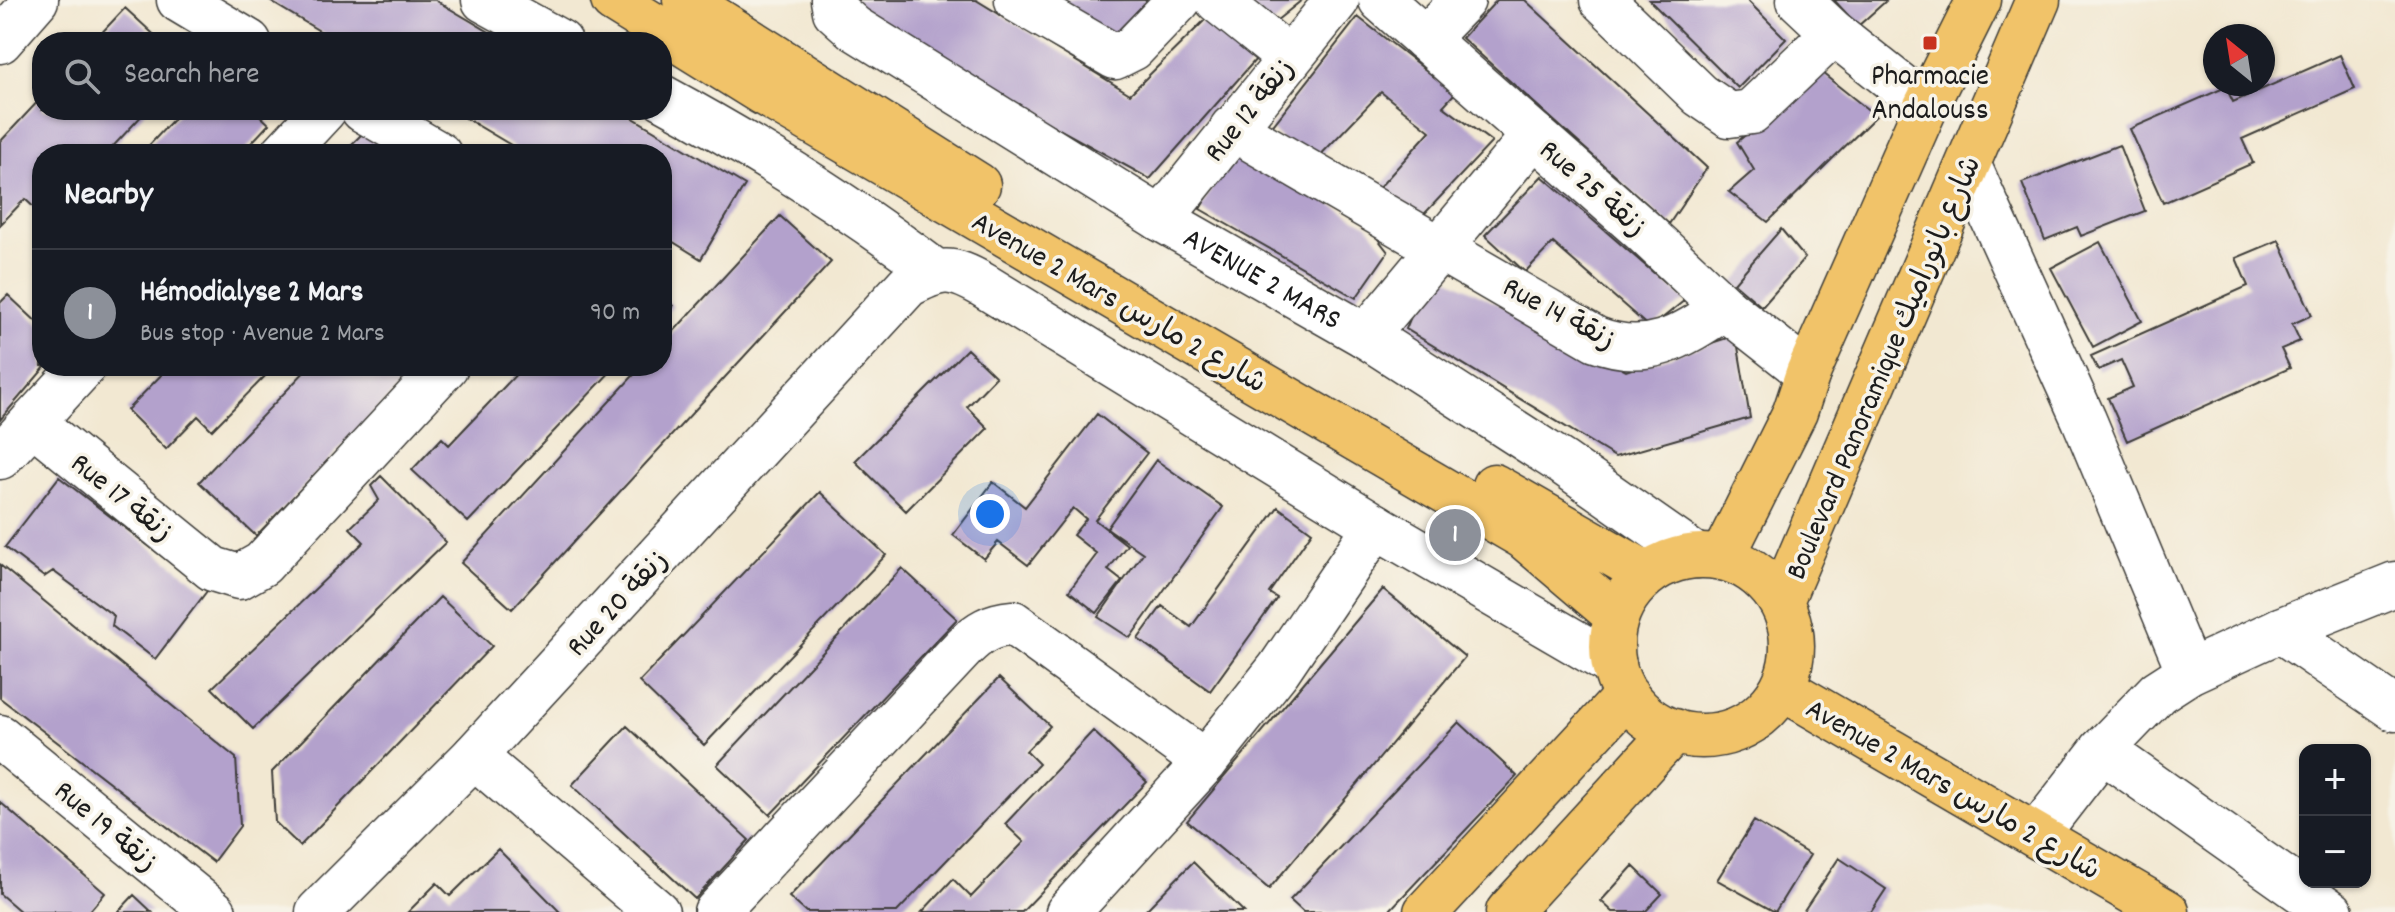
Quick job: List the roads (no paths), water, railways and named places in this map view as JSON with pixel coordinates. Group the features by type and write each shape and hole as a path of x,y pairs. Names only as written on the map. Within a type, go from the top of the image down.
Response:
{"main road":[{"name":"Avenue 2 Mars شارع 2 مارس","path":"613,0 665,32"},
{"name":"Avenue 2 Mars شارع 2 مارس","path":"685,0 990,192 1647,574"},
{"name":"Boulevard Panoramique شارع بانوراميك","path":"1709,557 1795,412 1808,373 1926,106 1979,0"},
{"name":"Boulevard Panoramique شارع بانوراميك","path":"1781,601 1823,495 1969,166 2038,0"},
{"name":"Avenue 2 Mars شارع 2 مارس","path":"672,37 763,93 1524,537 1617,616"},
{"path":"1709,557 1746,566 1765,581 1781,601 1793,644 1790,667 1782,688 1767,708 1735,729 1698,736 1674,731 1647,717 1620,680 1612,640 1617,616 1632,588 1647,574 1670,561 1709,557"},
{"path":"1426,912 1620,680"},
{"name":"Avenue 2 Mars شارع 2 مارس","path":"1782,688 2167,912"},
{"path":"1508,912 1674,731"}],"street":[{"path":"0,41 36,0"},
{"path":"179,0 232,32"},
{"path":"484,0 542,32"},
{"name":"AVENUE 2 MARS","path":"833,0 835,11 854,28 1161,219 1366,336 1709,557"},
{"path":"1030,3 1115,57 1133,48 1179,0"},
{"path":"1217,0 1289,58"},
{"name":"Rue 12 زنقة","path":"1161,219 1337,0"},
{"name":"Rue 25 زنقة","path":"1381,0 1725,308 1808,373"},
{"path":"1425,39 1463,0"},
{"path":"1602,0 1700,95 1729,115 1751,112 1834,33"},
{"path":"1799,0 1834,33 1926,106"},
{"path":"672,102 742,140 865,219 922,279 958,271 983,285 1620,680"},
{"path":"292,144 315,120"},
{"path":"380,120 422,144"},
{"name":"Rue 14 زنقة","path":"1232,128 1614,346 1631,349 1661,344 1688,332 1725,308"},
{"path":"1366,336 1534,135"},
{"path":"1969,166 2084,420 2189,672"},
{"name":"Rue 20 زنقة","path":"318,912 474,756 922,279"},
{"path":"0,457 75,376"},
{"name":"Rue 17 زنقة","path":"32,422 213,569 239,577 262,564 437,376"},
{"path":"1068,912 1205,762 1279,669 1376,526"},
{"path":"2037,834 2102,750 2158,692 2189,672 2280,630 2395,584"},
{"path":"716,912 964,647 985,629 999,624 1013,623 1205,762"},
{"path":"2280,630 2395,709"},
{"name":"Rue 19 زنقة","path":"0,737 214,912"},
{"path":"2102,750 2331,912"},
{"path":"474,756 657,912"}],"place":[{"name":"Pharmacie Andalouss","path":"1930,43"},
{"name":"Hémodialyse 2 Mars","path":"1455,535"}]}
